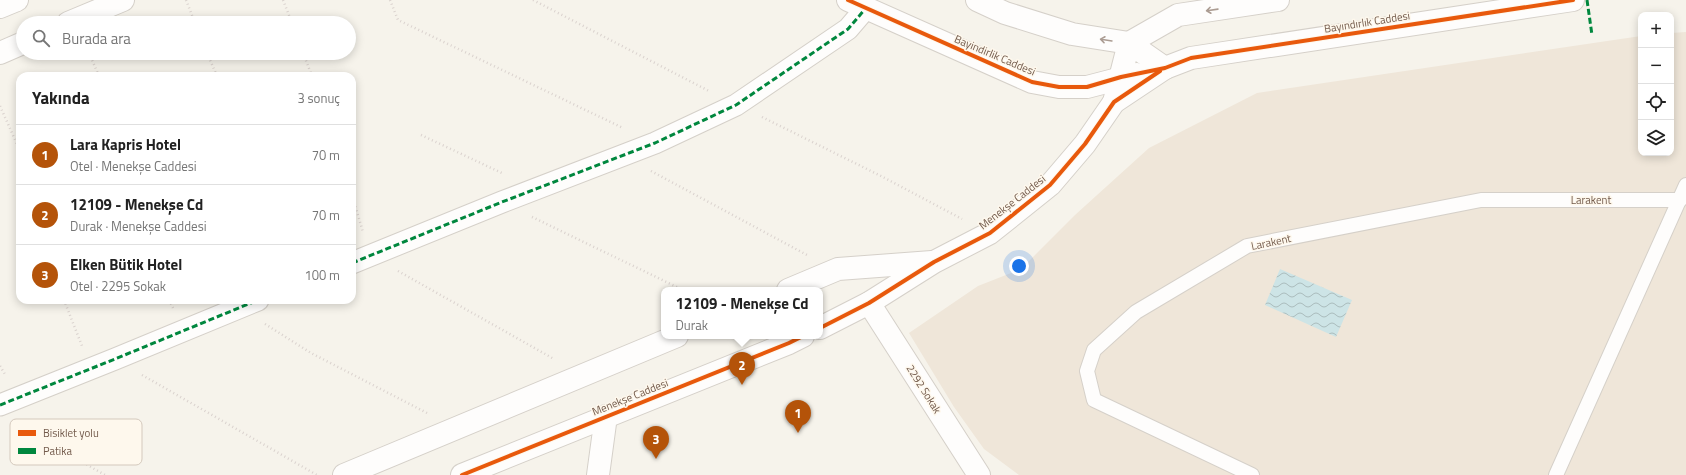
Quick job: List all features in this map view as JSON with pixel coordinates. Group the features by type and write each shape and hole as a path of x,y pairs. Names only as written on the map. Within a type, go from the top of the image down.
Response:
{"street":[{"path":"0,7 18,0"},
{"path":"85,16 123,0"},
{"path":"977,0 1005,13 1072,34 1129,43 1165,68"},
{"path":"1114,102 1129,43 1178,15 1278,0"},
{"name":"Bayındırlık Caddesi","path":"1165,68 1191,58 1574,0"},
{"path":"362,260 502,202 654,143 736,105 848,29 857,4"},
{"name":"Bayindirlik Caddesi","path":"857,4 1032,82 1059,87 1087,87 1121,77 1165,68"},
{"path":"0,53 16,46"},
{"name":"Menekşe Caddesi","path":"823,326 868,304 934,262 990,233 1050,185 1085,144 1114,102 1165,68"},
{"path":"795,287 838,269 934,262"},
{"path":"0,404 115,360 249,304"},
{"name":"2292 Sokak","path":"868,304 979,475"},
{"path":"344,475 671,339"},
{"name":"Menekşe Caddesi","path":"462,475 797,339"},
{"path":"598,475 606,416"}],"lane":[{"path":"1556,475 1686,185"},
{"name":"Larakent","path":"1252,475 1094,400 1087,371 1094,350 1136,312 1247,246 1481,200 1680,200"}],"path":[{"path":"186,0 192,16"},
{"path":"283,0 289,16"},
{"path":"390,0 398,20 654,143"},
{"path":"92,60 97,72"},
{"path":"210,60 214,72"},
{"path":"306,60 310,72"},
{"path":"0,106 16,142"},
{"path":"421,135 535,189"},
{"path":"622,156 815,260 838,269"},
{"path":"502,202 677,287"},
{"path":"356,221 362,260 585,374"},
{"path":"66,304 90,369"},
{"path":"249,304 311,353 456,428"},
{"path":"115,360 317,475"},
{"path":"88,465 105,475"}],"shaded area":[{"path":"1686,32 1686,475 1019,475 984,449 954,407 909,333 978,286 1021,269 1075,215 1149,148 1257,93 1638,36 1638,156 1674,156 1674,33"}],"water":[{"path":"1280,269 1352,300 1336,337 1265,305"}],"marked path":[{"path":"1587,0 1592,35"},
{"path":"356,261 502,202 655,143 736,105 848,29 866,8"},
{"path":"0,405 248,304"}],"cycle path":[{"path":"848,0 1032,82 1059,87 1087,87 1121,77 1165,68 1191,58 1573,0"},
{"path":"823,326 869,303 934,262 990,233 1050,185 1085,144 1114,102 1160,71"},
{"path":"462,475 797,339"}],"place":[{"name":"12109 - Menekşe Cd","path":"742,385"},
{"name":"Lara Kapris Hotel","path":"798,433"},
{"name":"Elken Bütik Hotel","path":"656,459"}]}
